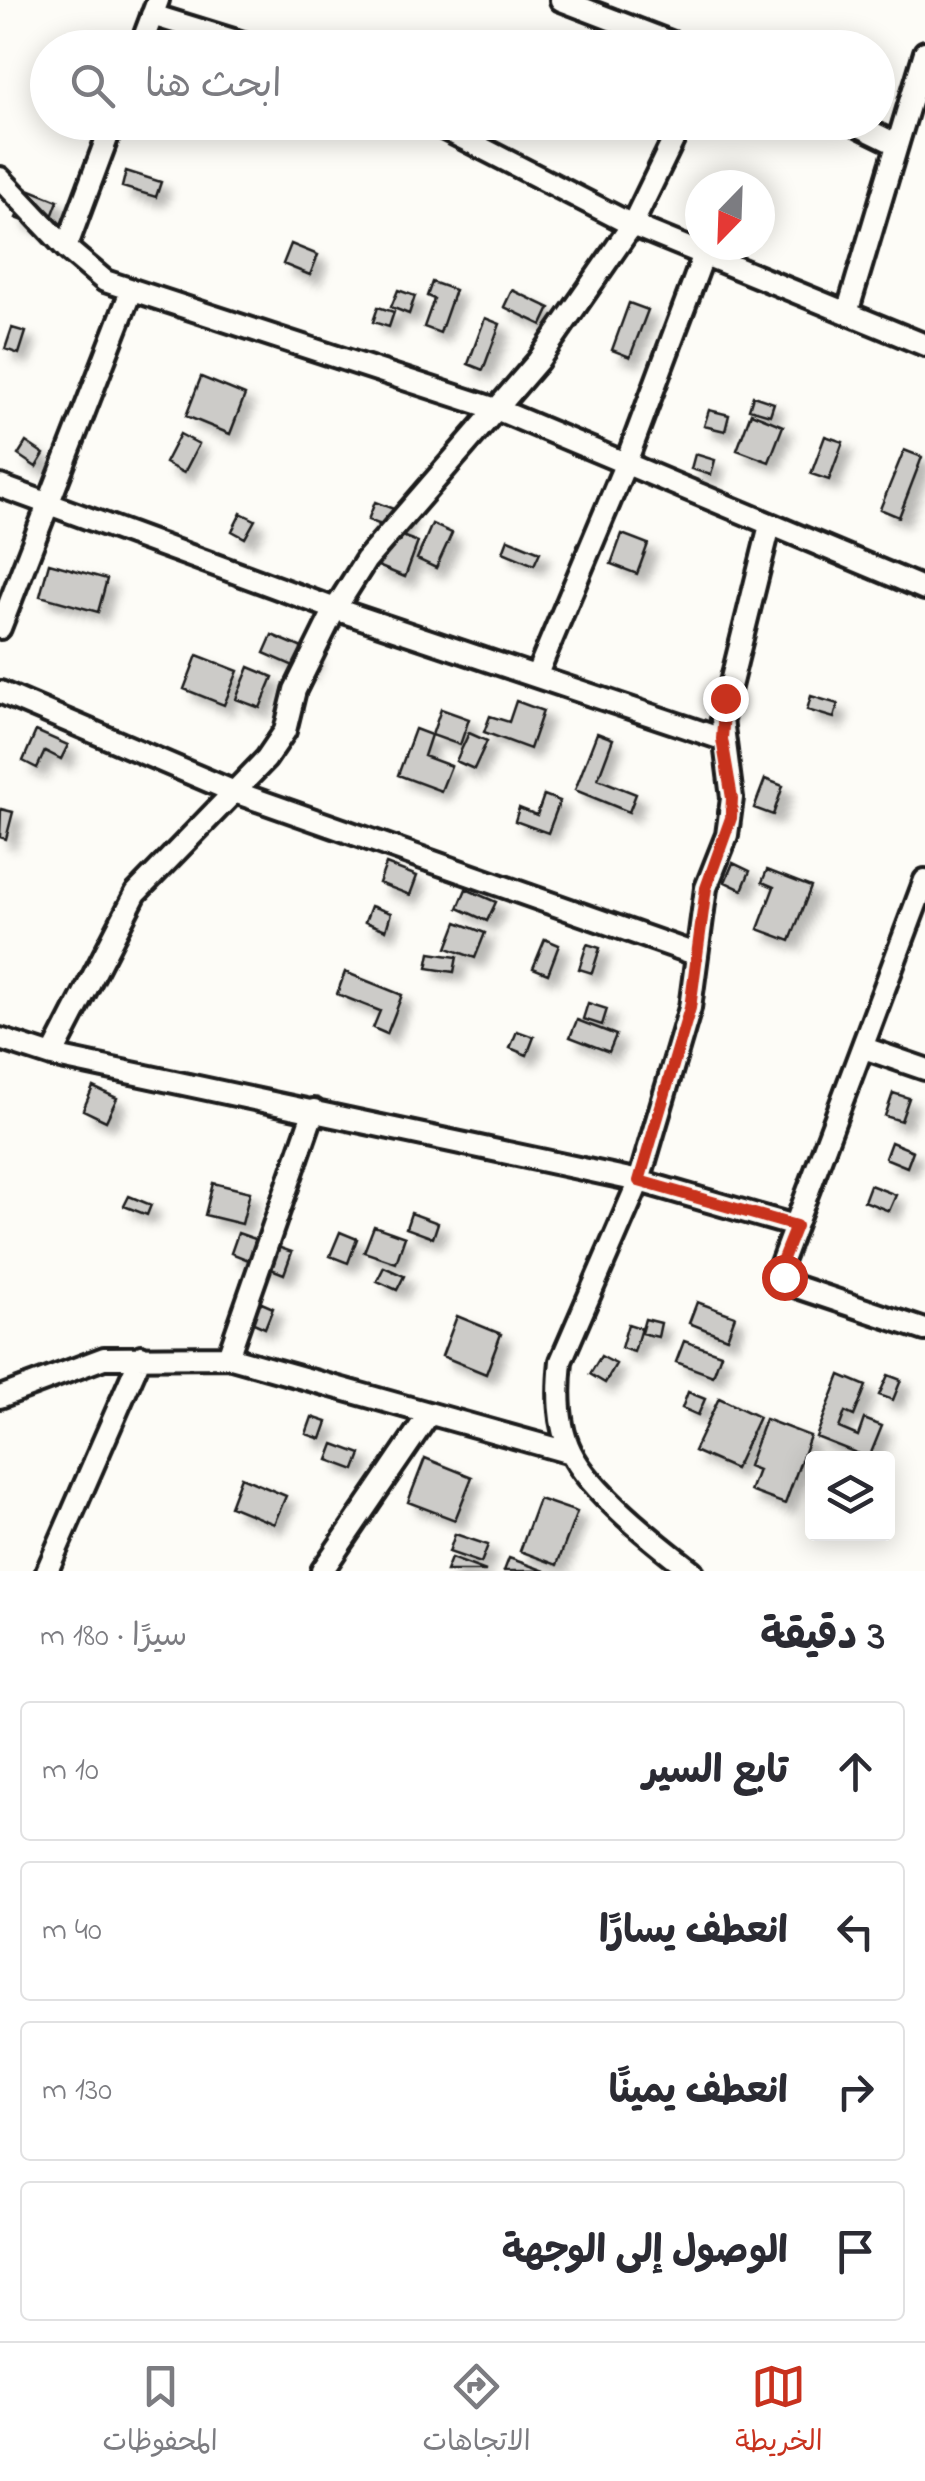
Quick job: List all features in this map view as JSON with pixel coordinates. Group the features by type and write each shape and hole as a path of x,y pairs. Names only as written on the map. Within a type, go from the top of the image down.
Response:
{"street":[{"path":"562,0 640,30"},
{"path":"155,8 212,30"},
{"path":"847,312 894,143 925,52"},
{"path":"66,248 105,140"},
{"path":"466,140 632,224 685,246"},
{"path":"52,1056 136,892 266,759 285,731 295,690 335,609 366,560 538,361 632,224 673,140"},
{"path":"888,140 894,143"},
{"path":"0,178 66,248 105,281 496,410 925,589"},
{"path":"538,674 625,465 702,260"},
{"path":"719,260 925,344"},
{"path":"0,628 131,290"},
{"path":"0,486 335,609 538,674 722,739"},
{"path":"692,1571 636,1529 571,1453 558,1391 561,1361 639,1181 690,1008 706,888 731,818 732,798 722,739 725,698 770,525"},
{"path":"0,692 232,791 696,954"},
{"path":"925,880 780,1266 794,1286 925,1330"},
{"path":"0,1039 52,1056 639,1181 796,1226"},
{"path":"864,1048 925,1069"},
{"path":"228,1358 314,1110"},
{"path":"46,1571 141,1356"},
{"path":"0,1397 104,1358 228,1358 571,1453"},
{"path":"322,1571 429,1414"}],"building":[{"path":"126,171 161,182 156,197 122,187"},
{"path":"28,189 58,201 47,230 16,218"},
{"path":"291,244 318,255 310,275 283,264"},
{"path":"432,282 455,290 440,333 424,327 434,299 427,296"},
{"path":"398,290 415,296 409,314 391,307"},
{"path":"512,290 550,308 542,325 504,307"},
{"path":"629,303 648,310 630,357 612,350"},
{"path":"378,307 394,312 389,327 373,322"},
{"path":"485,318 500,324 483,370 468,364"},
{"path":"12,328 26,332 19,354 5,349"},
{"path":"201,377 245,395 230,434 186,416"},
{"path":"753,396 774,403 770,415 749,409"},
{"path":"709,410 729,415 725,431 704,426"},
{"path":"751,413 783,426 769,462 737,450"},
{"path":"180,434 199,444 184,473 165,463"},
{"path":"825,436 843,442 829,480 811,474"},
{"path":"26,442 44,454 36,467 18,455"},
{"path":"904,450 922,457 899,517 880,509"},
{"path":"695,454 715,460 711,475 691,469"},
{"path":"375,502 407,514 400,532 368,520"},
{"path":"241,513 255,520 245,538 232,531"},
{"path":"432,524 452,533 436,568 417,559"},
{"path":"386,530 418,542 405,577 373,564"},
{"path":"622,534 648,544 637,574 611,564"},
{"path":"508,539 540,552 534,565 503,552"},
{"path":"49,563 107,579 98,612 40,596"},
{"path":"272,635 314,653 305,671 264,653"},
{"path":"197,655 238,671 224,705 184,689"},
{"path":"249,667 273,677 260,708 236,699"},
{"path":"811,696 838,704 834,718 807,710"},
{"path":"516,701 543,711 530,749 484,732 490,716 509,722"},
{"path":"441,709 469,719 460,745 432,735"},
{"path":"415,729 431,735 424,756 451,766 441,791 398,775"},
{"path":"36,731 68,745 61,759 45,751 37,768 23,761"},
{"path":"469,733 487,741 474,769 456,761"},
{"path":"597,733 613,739 598,779 636,794 629,812 575,790"},
{"path":"765,779 783,786 773,815 754,808"},
{"path":"544,795 560,801 548,833 515,821 519,808 537,815"},
{"path":"1,809 13,812 6,839 0,837"},
{"path":"733,863 750,871 742,890 725,882"},
{"path":"386,864 417,876 410,895 379,883"},
{"path":"767,870 811,887 790,941 758,929 774,887 762,882"},
{"path":"466,889 496,902 487,921 458,908"},
{"path":"371,906 391,913 386,930 365,922"},
{"path":"457,922 485,933 475,958 447,948"},
{"path":"545,939 559,945 548,974 533,968"},
{"path":"587,944 600,948 592,973 579,969"},
{"path":"430,953 457,957 454,972 427,968"},
{"path":"345,972 402,995 387,1034 373,1028 380,1011 337,994"},
{"path":"588,1003 607,1009 602,1025 583,1019"},
{"path":"577,1020 616,1035 609,1052 570,1037"},
{"path":"517,1031 534,1037 527,1055 510,1048"},
{"path":"93,1087 117,1098 106,1121 83,1110"},
{"path":"893,1093 909,1098 901,1121 885,1116"},
{"path":"891,1142 913,1151 907,1167 885,1158"},
{"path":"213,1183 250,1192 242,1224 205,1215"},
{"path":"870,1185 896,1195 889,1211 864,1201"},
{"path":"129,1196 151,1205 147,1215 124,1206"},
{"path":"411,1213 438,1223 433,1238 406,1228"},
{"path":"374,1226 405,1237 396,1263 364,1252"},
{"path":"340,1232 357,1239 348,1263 330,1256"},
{"path":"238,1233 292,1252 284,1274 231,1253"},
{"path":"384,1267 404,1276 397,1290 377,1281"},
{"path":"257,1301 273,1308 265,1328 249,1321"},
{"path":"697,1302 735,1316 727,1338 689,1323"},
{"path":"457,1316 501,1334 486,1374 442,1356"},
{"path":"645,1319 661,1323 658,1337 641,1333"},
{"path":"628,1324 641,1328 634,1352 621,1348"},
{"path":"684,1341 721,1354 713,1376 676,1362"},
{"path":"601,1356 616,1364 605,1383 590,1374"},
{"path":"840,1375 866,1386 854,1416 845,1412 839,1428 858,1436 864,1419 882,1426 872,1451 851,1451 816,1437"},
{"path":"888,1375 901,1380 893,1400 879,1395"},
{"path":"688,1392 705,1399 698,1415 682,1408"},
{"path":"719,1398 759,1417 735,1469 694,1451"},
{"path":"312,1417 327,1422 321,1439 306,1434"},
{"path":"765,1419 810,1436 785,1504 750,1491 758,1470 748,1466"},
{"path":"334,1444 361,1454 355,1470 328,1460"},
{"path":"425,1458 472,1477 455,1520 408,1502"},
{"path":"241,1477 286,1496 274,1524 230,1506"},
{"path":"539,1499 577,1512 557,1565 520,1551"},
{"path":"455,1534 488,1545 481,1563 449,1552"},
{"path":"451,1558 486,1571 446,1571"},
{"path":"509,1558 545,1571 504,1571"}],"route":[{"path":"725,698 722,739 732,798 728,835 706,888 690,1008 639,1181 796,1226 780,1266 784,1277"}]}
